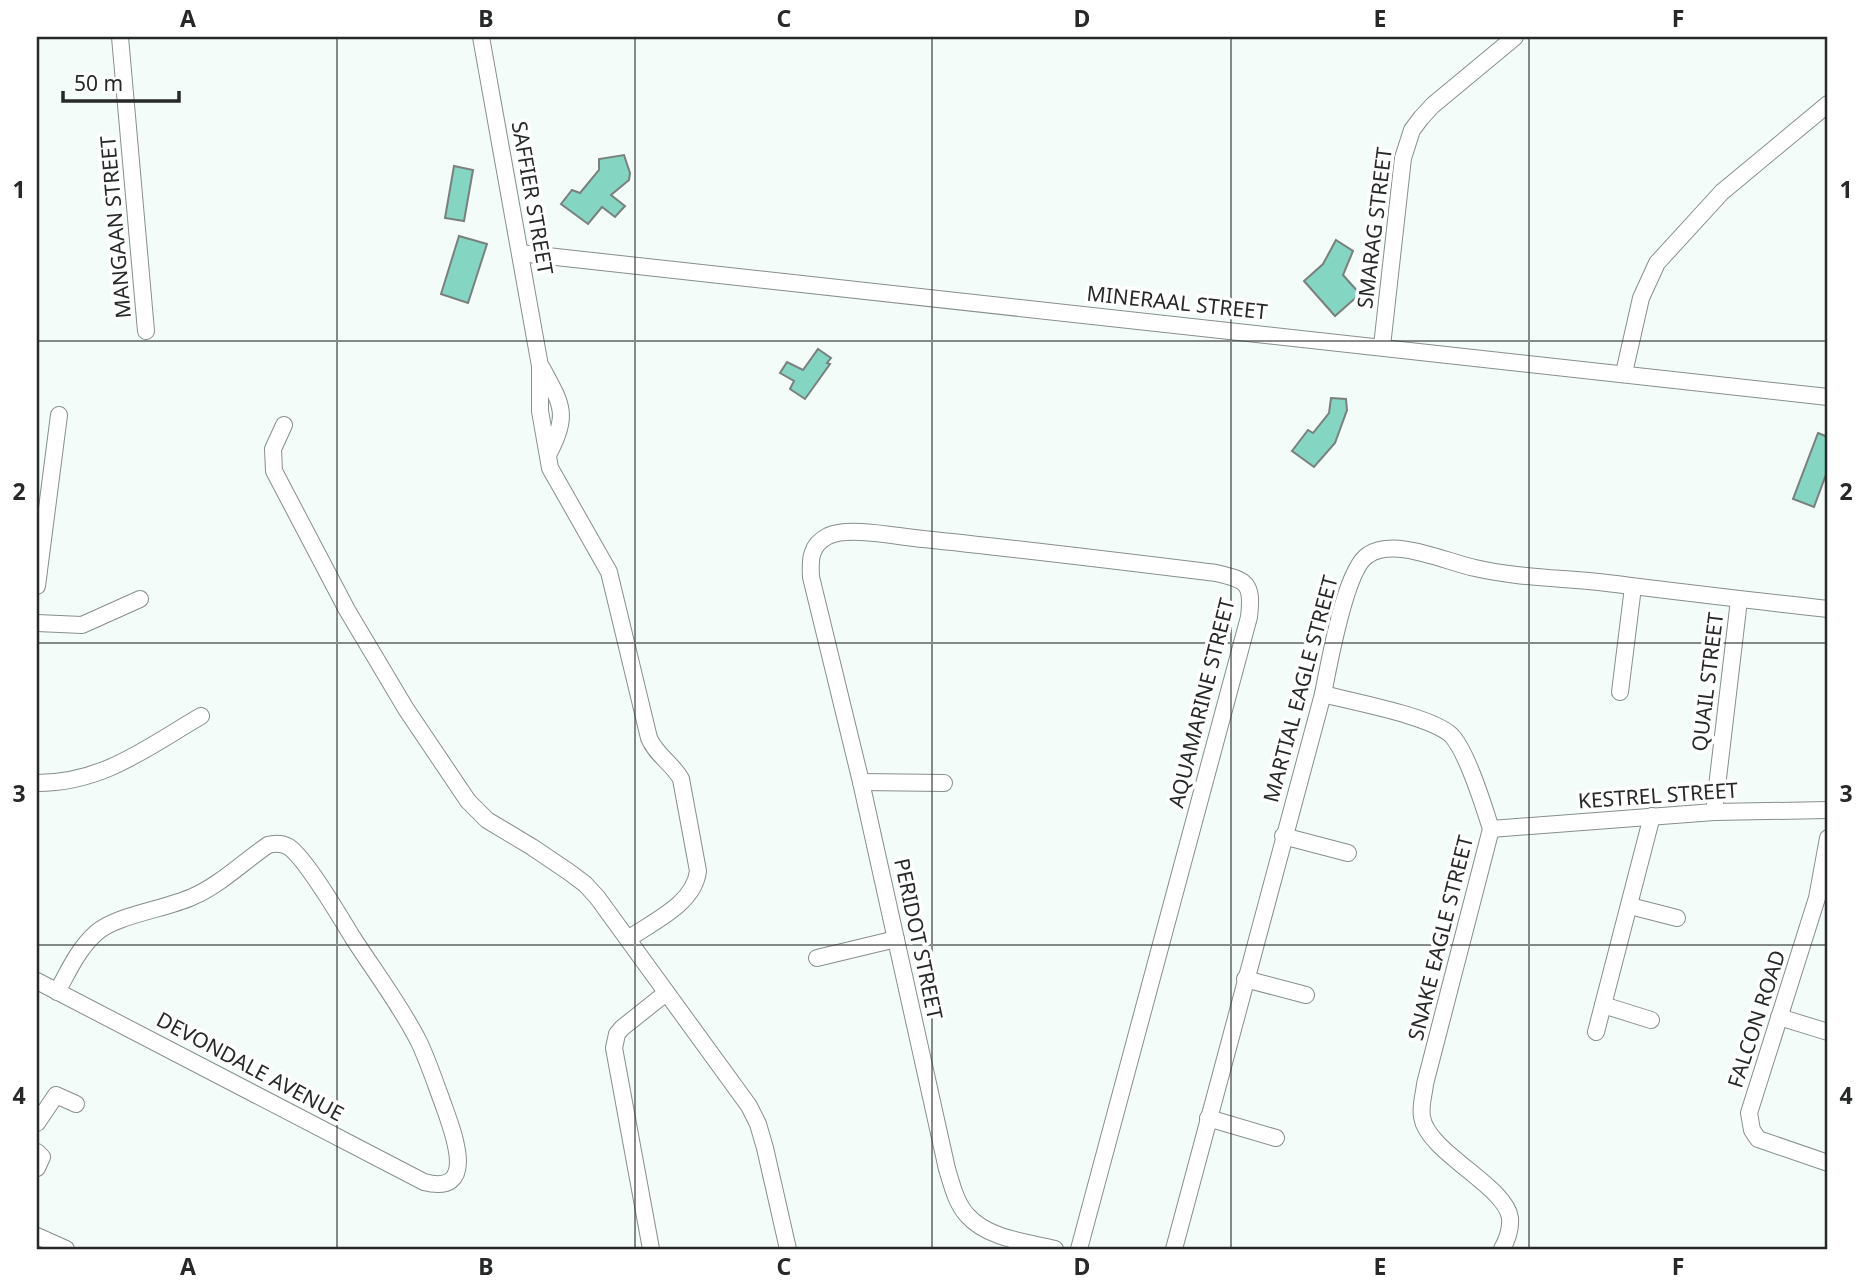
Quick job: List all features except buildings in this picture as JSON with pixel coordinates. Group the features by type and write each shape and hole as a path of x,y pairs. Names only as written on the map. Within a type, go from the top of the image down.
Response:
{"street":[{"name":"MANGAAN STREET","path":"120,37 146,331"},
{"name":"SAFFIER STREET","path":"481,37 540,366 540,411 552,473 609,572 649,738 653,747 676,770 681,779 698,870 697,881 685,900 628,939"},
{"name":"SMARAG STREET","path":"1382,346 1403,158 1412,130 1433,104 1515,37"},
{"path":"1624,373 1641,298 1657,263 1722,192 1828,104"},
{"name":"MINERAAL STREET","path":"520,253 1828,397"},
{"path":"37,586 59,415"},
{"path":"284,425 272,455 274,471 280,485 354,621 406,709 468,801 487,820 532,846 585,884 738,1089 754,1115 765,1148 788,1249"},
{"name":"AQUAMARINE STREET","path":"811,577 810,556 818,542 837,533 852,533 1216,573 1237,578 1249,589 1249,617 1079,1249"},
{"name":"MARTIAL EAGLE STREET","path":"1174,1249 1323,694 1352,576 1365,556 1375,551 1397,549 1486,570 1828,609"},
{"name":"PERIDOT STREET","path":"811,577 861,782 947,1169 960,1205 967,1216 986,1229 1055,1249"},
{"path":"1620,692 1633,587"},
{"path":"37,622 82,625 139,599"},
{"name":"QUAIL STREET","path":"1714,812 1739,600"},
{"name":"SNAKE EAGLE STREET","path":"1323,694 1409,716 1440,728 1452,736 1471,773 1491,829 1425,1084 1422,1118 1438,1143 1507,1209 1510,1216 1508,1238 1502,1249"},
{"path":"37,783 76,780 117,765 201,716"},
{"path":"861,782 944,783"},
{"name":"KESTREL STREET","path":"1491,829 1714,812 1828,810"},
{"path":"1596,1032 1652,816"},
{"path":"1283,836 1348,853"},
{"name":"FALCON ROAD","path":"1828,838 1822,900 1779,1017 1749,1113 1752,1130 1758,1139 1828,1163"},
{"name":"DEVONDALE AVENUE","path":"37,981 57,992 247,1088 409,1175 435,1185 445,1184 453,1178 458,1169 459,1156 455,1138 418,1042 325,894 289,848 275,843 268,845 193,897 114,923 98,931 78,954 57,992"},
{"path":"1630,906 1677,918"},
{"path":"817,958 896,939"},
{"path":"1245,979 1306,995"},
{"path":"651,1249 614,1048 617,1034 622,1028 666,993"},
{"path":"1602,1006 1651,1020"},
{"path":"1779,1017 1828,1032"},
{"path":"37,1123 56,1095 76,1104"},
{"path":"1208,1118 1276,1138"},
{"path":"37,1152 43,1157 37,1168"},
{"path":"37,1236 66,1249"}]}
